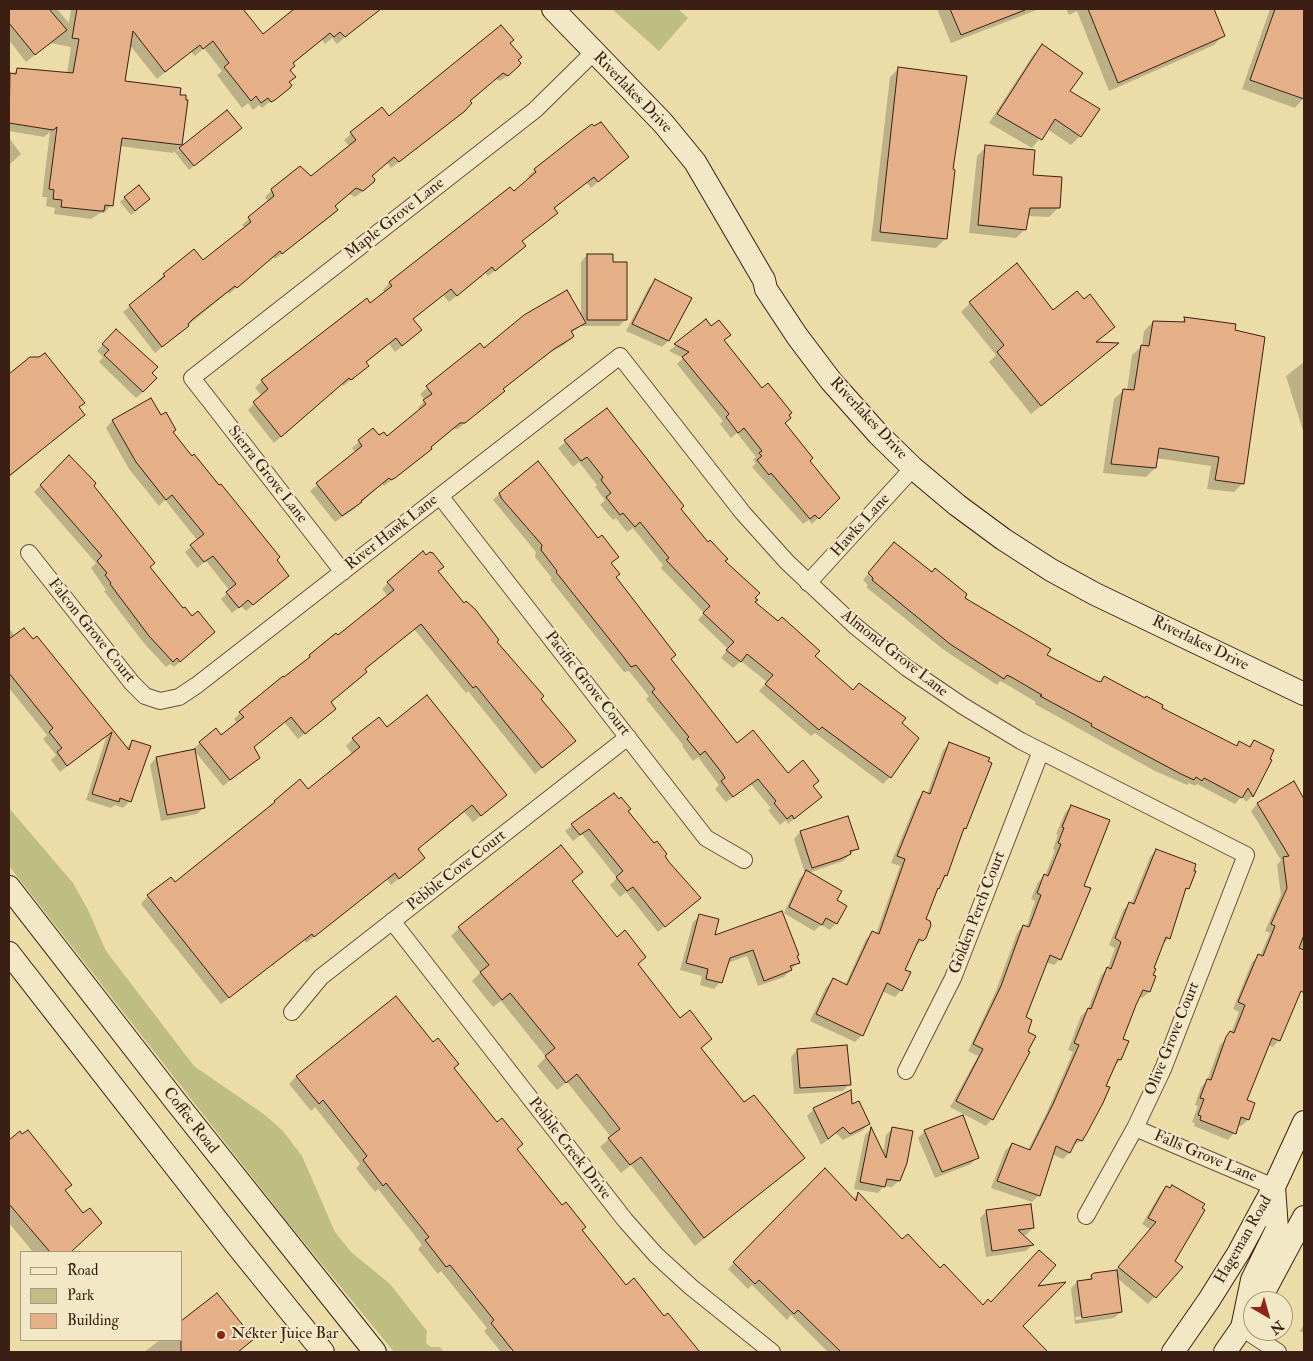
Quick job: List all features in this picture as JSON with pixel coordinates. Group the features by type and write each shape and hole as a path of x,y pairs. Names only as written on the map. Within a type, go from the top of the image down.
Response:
{"main road":[{"name":"Riverlakes Drive","path":"553,9 663,123 695,162 734,233 764,280 766,289 797,336 832,381 879,435 913,468 957,505 1003,539 1051,570 1095,594 1304,694"},
{"name":"Coffee Road","path":"9,887 193,1125 374,1352"},
{"path":"9,953 323,1352"},
{"name":"Hageman Road","path":"1173,1352 1209,1300 1274,1186 1304,1122"},
{"path":"1251,1291 1252,1280 1277,1229 1274,1186"},
{"path":"1263,1291 1304,1217"},
{"path":"1225,1352 1243,1326"}],"street":[{"name":"Maple Grove Lane","path":"192,378 534,110 594,53"},
{"name":"River Hawk Lane","path":"160,701 179,697 198,685 620,356"},
{"name":"Almond Grove Lane","path":"620,356 743,513 808,583 855,626 907,668 963,706 1041,751 1246,856"},
{"name":"Sierra Grove Lane","path":"192,378 343,572"},
{"name":"Hawks Lane","path":"808,583 913,468"},
{"name":"Pacific Grove Court","path":"440,496 706,838 744,860"},
{"name":"Falcon Grove Court","path":"29,553 132,683 145,696 160,701"},
{"name":"Pebble Cove Court","path":"292,1012 321,977 628,737"},
{"name":"Golden Perch Court","path":"906,1071 952,978 1041,751"},
{"name":"Olive Grove Court","path":"1086,1216 1136,1128 1163,1069 1246,856"},
{"name":"Pebble Creek Drive","path":"392,921 625,1220 656,1255 691,1287 772,1352"},
{"name":"Falls Grove Lane","path":"1136,1128 1274,1186"},
{"path":"1268,1341 1278,1352"}],"green space":[{"path":"612,9 678,9 688,18 659,51"},
{"path":"9,808 73,883 88,910 106,951 194,1066 265,1115 283,1131 302,1156 335,1232 351,1252 390,1284 427,1331 426,1343 431,1347 440,1347 444,1352 394,1352 285,1219 9,866"}],"building":[{"path":"9,9 49,9 67,30 35,55 9,23"},
{"path":"77,9 243,9 263,34 294,9 381,9 345,37 340,32 334,37 330,33 293,63 295,66 290,70 296,77 289,82 292,85 290,88 275,100 271,102 268,98 261,103 256,96 251,101 224,67 229,63 213,41 203,49 200,45 165,72 133,31 125,81 181,88 180,95 186,95 186,100 188,100 182,145 122,138 113,206 105,205 104,211 100,211 61,207 62,200 53,199 54,190 49,189 57,127 53,130 9,123 10,73 16,74 17,68 73,73 79,39 72,38"},
{"path":"950,9 1025,9 1025,10 961,35"},
{"path":"1088,9 1214,9 1225,36 1118,83"},
{"path":"1275,9 1304,9 1304,99 1250,80"},
{"path":"501,25 514,40 510,43 522,57 518,60 521,63 519,66 508,76 503,73 470,101 472,103 465,111 399,162 394,157 372,176 375,179 374,182 363,191 356,188 335,206 338,210 282,254 280,251 237,288 235,286 193,319 188,324 189,326 162,347 129,305 165,276 163,274 194,249 203,260 251,222 248,217 274,196 271,189 300,166 311,176 356,140 350,132 382,107 389,116"},
{"path":"1042,44 1083,73 1070,91 1100,109 1081,137 1055,119 1042,140 997,114"},
{"path":"898,67 967,76 953,169 955,170 947,239 880,232"},
{"path":"227,110 242,128 194,166 179,148"},
{"path":"601,122 629,157 598,182 594,177 554,208 558,213 522,241 526,246 495,271 492,267 457,296 451,289 413,319 422,330 402,346 396,338 366,362 369,366 351,380 349,378 281,437 253,402 268,389 261,380 367,298 370,303 392,286 389,282 510,187 514,191 536,172 534,169 592,124 594,126"},
{"path":"985,145 1035,150 1033,175 1062,177 1060,208 1030,208 1026,230 978,225"},
{"path":"139,185 150,199 135,211 124,197"},
{"path":"587,254 613,254 613,262 627,262 627,320 587,320"},
{"path":"1017,263 1053,310 1077,291 1084,299 1090,294 1115,327 1096,342 1119,343 1041,406 997,352 1004,345 969,302"},
{"path":"655,279 692,298 669,341 632,324"},
{"path":"567,290 586,323 571,331 574,336 554,349 503,389 505,391 465,423 460,423 431,447 432,449 395,478 391,480 389,478 362,502 342,516 316,483 362,446 358,440 373,428 379,435 384,432 387,436 426,404 423,400 432,394 426,386 480,343 484,348 524,315"},
{"path":"1184,317 1236,324 1235,330 1265,337 1244,484 1215,480 1219,457 1159,448 1156,468 1111,464 1123,389 1134,390 1141,345 1149,346 1153,321 1185,322"},
{"path":"706,319 711,326 719,320 731,335 724,340 762,388 768,383 792,413 789,415 791,418 785,423 813,458 810,461 840,498 819,519 815,515 810,519 771,473 769,475 757,460 762,456 759,453 762,451 744,428 738,433 726,417 729,414 682,357 689,352 674,344"},
{"path":"116,329 158,367 152,373 157,378 143,392 104,355 109,350 102,344"},
{"path":"45,353 85,403 79,407 85,415 9,476 9,374 30,357 39,357"},
{"path":"151,398 161,415 166,412 176,430 173,432 192,456 194,454 219,485 221,484 280,557 277,560 289,576 253,605 248,600 239,608 226,592 236,584 213,556 204,562 190,545 204,534 172,495 166,500 136,462 112,420"},
{"path":"607,408 684,506 681,509 708,542 710,540 728,559 725,561 760,593 755,598 758,600 755,602 778,621 782,617 820,651 815,656 853,690 859,683 906,718 902,723 919,738 891,778 822,727 819,730 765,684 773,675 747,654 741,662 726,650 734,642 703,613 710,606 666,560 669,558 640,522 635,527 623,513 620,515 606,497 611,493 601,480 603,477 587,457 581,461 564,440"},
{"path":"69,455 96,483 94,486 155,563 150,567 183,608 185,607 192,616 198,611 215,632 180,662 177,658 173,662 149,636 110,584 105,575 107,573 97,561 102,556 40,485"},
{"path":"538,461 598,538 602,535 619,557 611,563 620,574 616,577 676,655 671,659 737,743 753,730 788,773 803,760 819,781 813,786 822,797 794,819 792,815 787,819 774,803 776,801 758,779 733,797 721,781 725,778 722,773 705,751 700,755 687,739 689,737 652,692 655,689 636,665 631,667 556,572 541,550 542,545 502,499 499,493"},
{"path":"894,542 932,572 935,568 967,594 965,598 1051,649 1047,655 1097,681 1101,682 1104,676 1145,698 1146,696 1163,705 1162,708 1237,746 1239,741 1250,747 1254,740 1274,750 1270,759 1272,760 1253,797 1248,788 1242,798 1204,778 1202,781 1196,777 1194,780 1181,774 1091,726 1092,724 1040,696 1042,695 1013,678 1007,675 1004,679 950,644 872,580 873,578 868,573"},
{"path":"423,551 426,555 430,552 433,553 444,567 438,571 464,603 466,601 475,609 499,640 497,642 544,696 541,699 576,741 542,768 476,686 473,688 421,624 365,669 367,672 331,702 336,709 305,734 291,717 254,747 260,758 230,780 199,742 216,728 221,735 244,717 239,712 283,676 310,657 309,655 336,633 338,635 394,590 387,582"},
{"path":"24,628 33,639 37,636 129,750 132,740 151,746 131,802 120,798 119,802 92,794 112,732 67,766 57,752 62,748 49,732 53,728 9,673 9,639"},
{"path":"427,695 507,795 481,816 472,805 418,849 425,858 399,879 395,873 314,937 312,934 229,998 147,895 171,877 175,882 275,802 300,779 308,789 360,747 352,738 379,717 387,727"},
{"path":"949,742 990,758 988,761 992,763 966,829 964,828 947,876 945,875 938,888 926,919 930,921 931,925 926,938 923,941 919,939 905,970 911,972 902,991 887,983 863,1036 816,1014 833,978 847,985 872,931 879,934 905,859 897,856 923,791 930,794"},
{"path":"195,749 205,808 167,815 156,757"},
{"path":"1294,781 1304,799 1304,935 1299,948 1304,950 1304,993 1301,991 1280,1041 1272,1038 1247,1100 1255,1103 1249,1120 1241,1117 1236,1134 1200,1120 1201,1116 1198,1115 1204,1099 1200,1098 1207,1079 1211,1080 1226,1037 1230,1031 1234,1033 1245,1005 1238,1002 1258,954 1263,956 1275,926 1271,924 1287,888 1283,857 1289,856 1257,803"},
{"path":"614,793 619,799 621,797 631,809 628,811 654,843 657,841 667,854 665,856 669,862 701,898 665,927 633,887 627,891 616,877 623,871 589,829 580,835 571,824"},
{"path":"1071,805 1110,820 1084,886 1091,888 1061,960 1050,955 1026,1017 1032,1020 1028,1032 1036,1036 1028,1051 1030,1052 993,1120 956,1101 983,1049 973,1044 1001,986 1023,925 1029,927 1041,895 1037,893 1044,874 1048,876 1061,844 1058,843 1064,828 1062,827"},
{"path":"848,816 859,849 850,851 851,854 840,859 812,868 800,831"},
{"path":"561,845 583,872 572,881 617,937 625,930 646,957 638,964 680,1018 690,1010 712,1039 701,1048 744,1102 754,1095 805,1158 704,1238 641,1157 630,1165 608,1138 620,1129 577,1074 566,1083 545,1056 555,1048 510,993 502,1000 480,972 489,965 458,927"},
{"path":"1156,849 1196,864 1194,871 1196,871 1189,889 1186,888 1170,939 1166,937 1154,968 1156,969 1153,975 1156,976 1150,992 1143,990 1136,1005 1123,1039 1129,1041 1121,1060 1118,1059 1106,1086 1110,1087 1103,1103 1082,1141 1077,1139 1070,1153 1056,1146 1040,1196 997,1181 1012,1143 1030,1150 1053,1104 1079,1045 1074,1043 1088,1008 1091,1009 1107,967 1111,969 1121,942 1115,938 1129,902 1134,904"},
{"path":"806,870 842,891 837,900 847,906 837,924 826,918 822,925 789,907"},
{"path":"782,911 799,955 797,956 800,963 790,966 792,970 764,981 753,950 730,958 722,983 706,979 708,969 686,963 699,914 719,919 715,935"},
{"path":"396,996 433,1042 438,1038 459,1064 454,1068 497,1122 502,1118 523,1144 517,1149 562,1205 566,1202 586,1227 582,1230 626,1285 634,1278 664,1316 668,1313 700,1352 514,1352 491,1323 494,1320 450,1265 446,1267 425,1240 429,1237 386,1183 383,1186 363,1160 367,1156 323,1100 319,1104 296,1076"},
{"path":"847,1045 851,1085 800,1088 797,1049"},
{"path":"851,1090 852,1104 859,1101 870,1124 850,1134 843,1127 828,1139 813,1108"},
{"path":"963,1115 979,1158 942,1172 924,1130"},
{"path":"871,1127 886,1158 892,1127 913,1131 907,1163 900,1181 887,1179 885,1187 860,1182"},
{"path":"28,1130 72,1185 65,1190 83,1213 90,1208 102,1223 72,1251 49,1251 9,1204 9,1140 20,1131 22,1134"},
{"path":"825,1168 856,1201 858,1192 902,1239 908,1234 940,1268 944,1264 983,1305 988,1299 991,1302 1039,1250 1056,1265 1038,1286 1066,1282 1023,1326 1048,1352 841,1352 798,1310 794,1314 759,1280 755,1284 733,1262"},
{"path":"1172,1185 1205,1204 1202,1208 1205,1210 1175,1261 1183,1267 1156,1298 1118,1267 1156,1222 1148,1218 1166,1186 1170,1188"},
{"path":"1031,1204 1034,1228 1018,1230 1034,1245 992,1251 986,1210"},
{"path":"1117,1270 1122,1312 1082,1318 1077,1281 1092,1279 1091,1275 1094,1273"},
{"path":"217,1293 254,1339 238,1352 181,1352 182,1320"}],"place":[{"name":"Nékter Juice Bar","path":"221,1335"}]}
